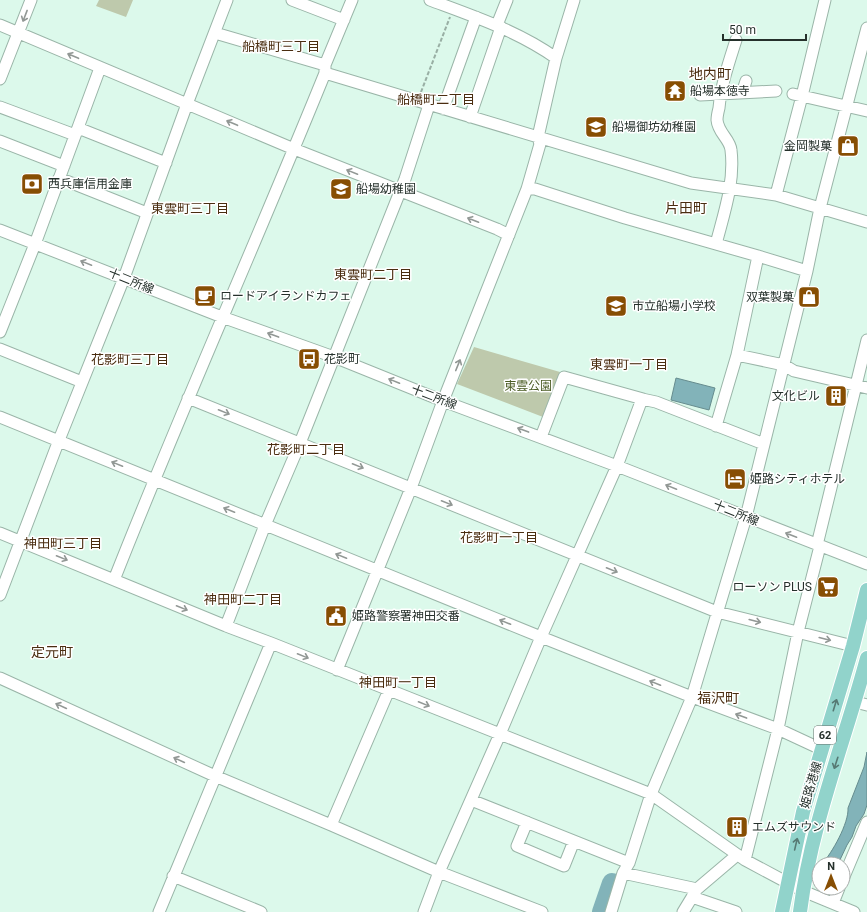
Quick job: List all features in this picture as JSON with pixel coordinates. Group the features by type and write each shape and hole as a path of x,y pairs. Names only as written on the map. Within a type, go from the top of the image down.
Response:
{"main road":[{"name":"姫路港線","path":"782,912 787,882 803,812 853,646 867,590"},
{"name":"姫路港線","path":"800,912 819,814 861,704 867,658"}],"street":[{"path":"0,79 31,0"},
{"path":"0,595 59,440 124,278 187,104 227,0"},
{"path":"292,0 344,20"},
{"path":"114,580 153,479 294,149 352,0"},
{"path":"430,0 499,26 542,48 556,58"},
{"path":"470,117 508,0"},
{"path":"338,670 411,488 527,189 540,144 538,136 556,58 574,0"},
{"path":"776,195 798,95 825,0"},
{"path":"443,109 476,17"},
{"path":"0,25 294,149 509,235"},
{"path":"611,912 623,873 629,863 651,794 692,697 746,517 807,272 820,208 867,28"},
{"path":"215,33 429,105 538,136 691,183 776,195 867,222"},
{"path":"716,244 730,188 732,172 731,149 728,141 721,132 717,120 720,94 736,40"},
{"path":"0,332 35,244 100,68"},
{"path":"742,93 746,81"},
{"path":"700,96 776,91"},
{"path":"798,95 867,111"},
{"path":"226,626 400,191 429,105"},
{"path":"0,106 166,163"},
{"path":"0,141 64,166"},
{"path":"59,178 147,213"},
{"path":"527,189 535,189 625,218 758,256 807,272"},
{"name":"十二所線","path":"0,230 222,317 334,357 444,401 617,466 867,564"},
{"path":"716,426 737,355 758,256"},
{"path":"682,912 694,893 741,858 778,729 798,632 867,340"},
{"path":"0,349 82,382"},
{"path":"737,355 784,365 794,370 867,388"},
{"path":"541,437 564,377 656,402 764,444"},
{"path":"188,398 717,612 853,646"},
{"path":"424,912 439,872 576,556 617,466 642,398 643,399"},
{"path":"0,417 541,637 692,697 778,729 821,749"},
{"path":"0,533 226,626 651,794 741,858 803,891 854,912"},
{"path":"159,912 271,643"},
{"path":"0,678 215,776 439,872 542,912"},
{"path":"331,825 389,690"},
{"path":"471,800 629,863"},
{"path":"527,822 517,846 564,866 574,841"},
{"path":"851,860 867,822"},
{"path":"623,873 694,893 736,912"},
{"path":"173,876 261,912"},
{"path":"833,903 836,896"}],"path":[{"path":"418,101 453,9"}],"green space":[{"path":"99,0 133,0 126,17 96,6"},
{"name":"東雲公園","path":"474,347 560,372 543,417 457,384"}],"water":[{"path":"676,378 715,388 709,410 671,400"},
{"path":"867,752 867,805 864,814 856,826 842,856 828,856 846,822 848,808 864,767"}],"waterway":[{"path":"602,912 612,883"}],"place":[{"name":"船場本徳寺","path":"675,91"},
{"name":"船場御坊幼稚園","path":"596,127"},
{"name":"金岡製菓","path":"848,146"},
{"name":"西兵庫信用金庫","path":"32,184"},
{"name":"船場幼稚園","path":"341,189"},
{"name":"ロードアイランドカフェ","path":"205,296"},
{"name":"双葉製菓","path":"809,297"},
{"name":"市立船場小学校","path":"616,306"},
{"name":"花影町","path":"309,359"},
{"name":"文化ビル","path":"836,396"},
{"name":"姫路シティホテル","path":"735,479"},
{"name":"ローソン PLUS","path":"828,587"},
{"name":"姫路警察署神田交番","path":"336,616"},
{"name":"エムズサウンド","path":"737,827"}],"district":[{"name":"船橋町三丁目","path":"281,46"},
{"name":"地内町","path":"710,74"},
{"name":"船橋町二丁目","path":"436,99"},
{"name":"東雲町三丁目","path":"190,208"},
{"name":"片田町","path":"686,208"},
{"name":"東雲町二丁目","path":"373,274"},
{"name":"花影町三丁目","path":"130,359"},
{"name":"東雲町一丁目","path":"629,364"},
{"name":"花影町二丁目","path":"306,449"},
{"name":"花影町一丁目","path":"499,537"},
{"name":"神田町三丁目","path":"63,543"},
{"name":"神田町二丁目","path":"243,599"},
{"name":"定元町","path":"52,652"},
{"name":"神田町一丁目","path":"398,682"},
{"name":"福沢町","path":"718,698"}]}
